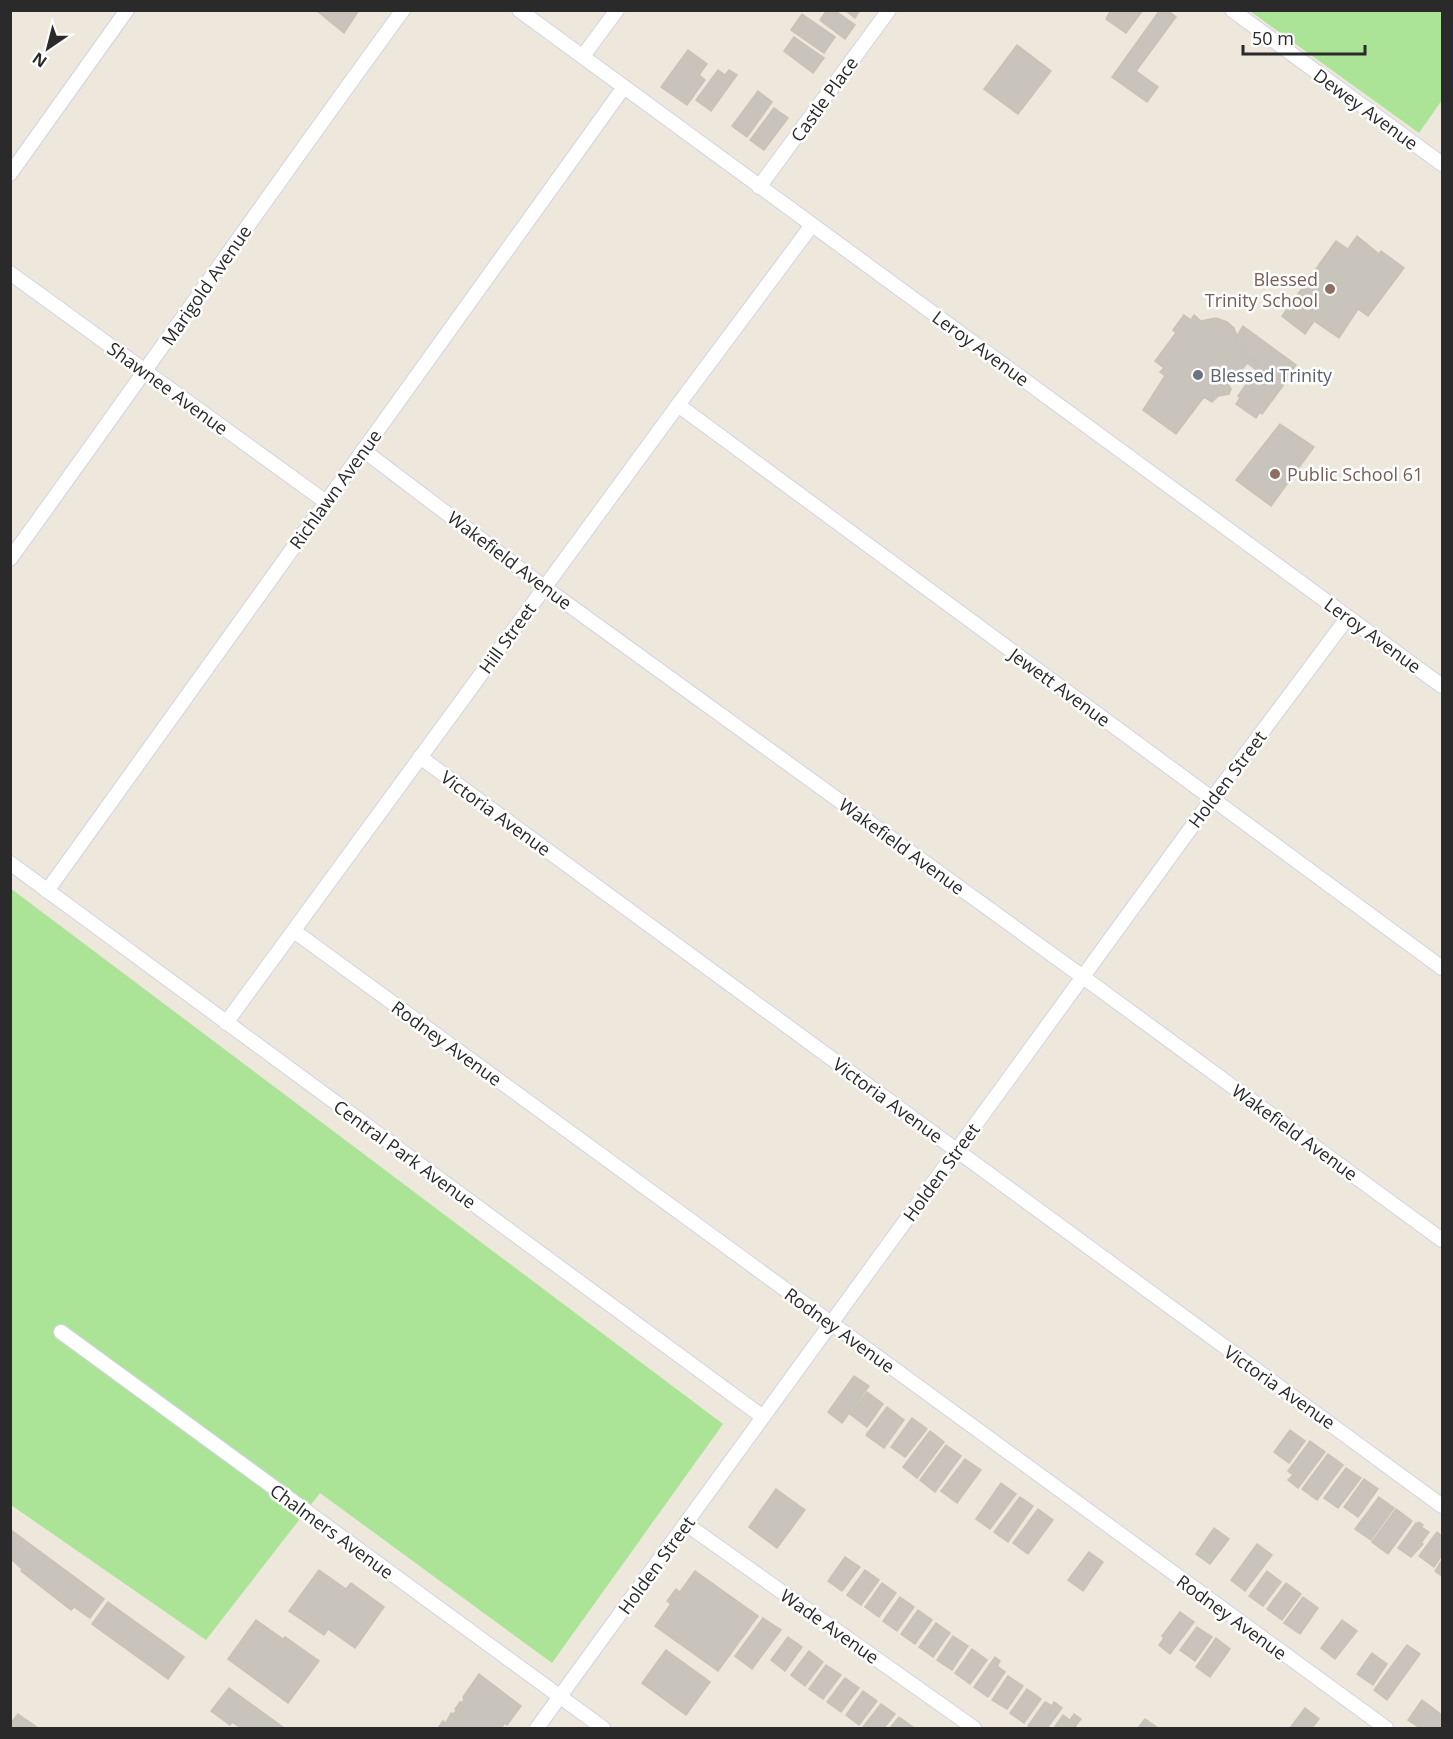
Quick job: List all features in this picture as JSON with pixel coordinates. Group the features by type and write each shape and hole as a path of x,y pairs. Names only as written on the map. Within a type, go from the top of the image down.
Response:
{"street":[{"path":"10,174 127,10"},
{"name":"Marigold Avenue","path":"10,560 278,181 403,10"},
{"name":"Leroy Avenue","path":"519,10 1443,686"},
{"path":"583,56 617,10"},
{"name":"Castle Place","path":"759,187 889,10"},
{"name":"Dewey Avenue","path":"1232,10 1443,164"},
{"name":"Richlawn Avenue","path":"47,891 624,87"},
{"name":"Hill Street","path":"226,1023 812,225"},
{"name":"Shawnee Avenue","path":"10,273 326,502"},
{"name":"Jewett Avenue","path":"678,405 1443,968"},
{"name":"Wakefield Avenue","path":"363,450 544,587 1443,1240"},
{"name":"Holden Street","path":"537,1728 1212,799 1348,617"},
{"name":"Victoria Avenue","path":"420,758 1443,1506"},
{"name":"Central Park Avenue","path":"10,864 763,1417"},
{"name":"Rodney Avenue","path":"294,931 1386,1728"},
{"name":"Chalmers Avenue","path":"61,1332 603,1728"},
{"name":"Wade Avenue","path":"686,1524 974,1728"}],"green space":[{"path":"1250,11 1442,11 1442,100 1419,133"},
{"path":"10,888 723,1424 552,1663 320,1493 206,1640 11,1505"}],"building":[{"path":"316,10 359,10 344,33"},
{"path":"827,10 834,10 855,25 845,39 820,20"},
{"path":"845,10 860,10 855,18"},
{"path":"1111,10 1143,10 1126,33 1106,19"},
{"path":"1160,10 1167,10 1176,17 1136,71 1158,87 1147,102 1112,77"},
{"path":"802,14 835,37 824,53 791,30"},
{"path":"794,37 824,58 813,73 784,51"},
{"path":"1017,45 1051,71 1018,114 984,89"},
{"path":"688,50 707,64 699,75 705,80 687,105 661,87"},
{"path":"718,70 725,75 729,70 737,75 711,111 696,100"},
{"path":"758,91 772,102 747,137 732,126"},
{"path":"774,108 788,118 764,150 750,140"},
{"path":"1357,236 1379,254 1381,251 1404,268 1368,316 1358,309 1339,338 1314,321 1305,334 1282,316 1336,241 1348,249"},
{"name":"Blessed Trinity","path":"1184,315 1191,320 1194,315 1201,321 1216,318 1227,322 1234,328 1237,336 1236,346 1259,362 1254,368 1247,363 1237,376 1233,373 1227,382 1231,389 1229,394 1218,396 1212,402 1204,397 1176,434 1143,410 1165,376 1160,372 1164,368 1155,361 1176,333 1173,330"},
{"path":"1243,326 1296,365 1262,414 1260,412 1256,418 1236,404 1240,398 1238,396 1252,376 1254,378 1259,371 1254,368 1259,362 1236,346 1237,336"},
{"path":"1280,424 1314,447 1271,506 1236,480"},
{"path":"854,1376 869,1386 842,1423 828,1412"},
{"path":"867,1392 883,1404 867,1427 850,1414"},
{"path":"887,1407 904,1420 884,1448 866,1435"},
{"path":"912,1418 927,1429 905,1457 891,1447"},
{"path":"1290,1430 1305,1441 1289,1463 1274,1452"},
{"path":"930,1431 944,1442 917,1478 903,1467"},
{"path":"1310,1441 1325,1452 1298,1488 1288,1480 1293,1475 1288,1471"},
{"path":"946,1445 961,1456 935,1492 920,1480"},
{"path":"1328,1454 1343,1465 1317,1500 1302,1489"},
{"path":"965,1459 981,1470 957,1503 941,1491"},
{"path":"1346,1468 1361,1478 1338,1508 1324,1498"},
{"path":"1364,1479 1378,1489 1358,1517 1344,1507"},
{"path":"1001,1483 1016,1494 990,1529 976,1519"},
{"path":"776,1489 805,1510 777,1548 749,1527"},
{"path":"1020,1497 1033,1506 1008,1542 994,1532"},
{"path":"1379,1497 1394,1508 1371,1540 1355,1529"},
{"path":"1038,1509 1053,1520 1028,1554 1013,1543"},
{"path":"1396,1509 1412,1521 1388,1554 1372,1542"},
{"path":"1419,1522 1423,1525 1421,1527 1429,1532 1421,1543 1423,1544 1411,1557 1398,1548"},
{"path":"1214,1528 1229,1539 1210,1564 1196,1554"},
{"path":"11,1530 104,1599 90,1618 74,1607 71,1610 21,1571 22,1569 12,1560 10,1562"},
{"path":"1437,1532 1442,1536 1442,1555 1434,1567 1419,1556"},
{"path":"1257,1544 1272,1555 1245,1591 1231,1580"},
{"path":"1089,1552 1103,1562 1083,1591 1068,1580"},
{"path":"845,1557 860,1567 842,1591 828,1581"},
{"path":"1442,1560 1442,1576 1435,1571"},
{"path":"319,1570 346,1589 351,1583 384,1607 355,1648 328,1629 324,1635 289,1611"},
{"path":"865,1570 879,1580 861,1605 847,1595"},
{"path":"695,1571 758,1616 718,1671 655,1626 671,1604 667,1601 676,1589 680,1592"},
{"path":"1267,1571 1281,1582 1263,1606 1249,1596"},
{"path":"882,1583 896,1593 879,1617 865,1607"},
{"path":"1286,1583 1301,1594 1282,1620 1267,1609"},
{"path":"900,1597 914,1607 897,1631 883,1621"},
{"path":"1303,1597 1318,1608 1300,1634 1284,1623"},
{"path":"108,1602 184,1657 168,1679 92,1624"},
{"path":"918,1610 932,1620 915,1644 901,1634"},
{"path":"1180,1612 1194,1622 1170,1654 1159,1645 1164,1638 1162,1636"},
{"path":"763,1618 781,1630 752,1669 735,1656"},
{"path":"256,1620 319,1661 288,1703 228,1659"},
{"path":"1342,1620 1357,1631 1335,1659 1321,1648"},
{"path":"936,1623 950,1633 933,1657 919,1647"},
{"path":"1197,1627 1212,1637 1195,1661 1180,1650"},
{"path":"953,1636 968,1646 952,1670 937,1660"},
{"path":"788,1637 802,1647 785,1671 771,1660"},
{"path":"1216,1638 1230,1649 1210,1677 1196,1667"},
{"path":"1407,1645 1420,1654 1387,1700 1374,1690"},
{"path":"972,1649 987,1660 970,1684 955,1673"},
{"path":"666,1650 710,1682 686,1715 642,1683"},
{"path":"809,1651 823,1662 805,1686 791,1675"},
{"path":"1372,1653 1387,1664 1373,1685 1357,1674"},
{"path":"995,1657 1000,1661 997,1666 1005,1672 988,1697 974,1687"},
{"path":"826,1665 841,1675 823,1699 809,1689"},
{"path":"479,1674 521,1706 507,1725 505,1723 501,1728 438,1728 443,1721 445,1723 447,1721 451,1713 456,1711 455,1709 464,1700 463,1697"},
{"path":"1008,1676 1023,1686 1007,1709 992,1700"},
{"path":"845,1678 859,1688 841,1712 827,1702"},
{"path":"229,1688 284,1728 242,1728 232,1722 230,1725 211,1711"},
{"path":"1027,1689 1041,1699 1024,1723 1010,1713"},
{"path":"863,1691 877,1701 859,1725 846,1715"},
{"path":"1422,1700 1442,1715 1442,1728 1420,1728 1408,1720"},
{"path":"1045,1702 1052,1706 1054,1702 1062,1708 1047,1728 1028,1726"},
{"path":"881,1704 895,1714 884,1728 863,1727"},
{"path":"1305,1708 1319,1719 1312,1728 1290,1728"},
{"path":"18,1714 38,1728 10,1728 10,1724"},
{"path":"1074,1714 1081,1719 1074,1728 1054,1728 1063,1715 1070,1720"},
{"path":"899,1717 913,1727 890,1728"},
{"path":"1145,1719 1158,1728 1138,1728"}],"place":[{"name":"Blessed Trinity School","path":"1330,289"},
{"name":"Blessed Trinity","path":"1198,375"},
{"name":"Public School 61","path":"1275,474"}]}
